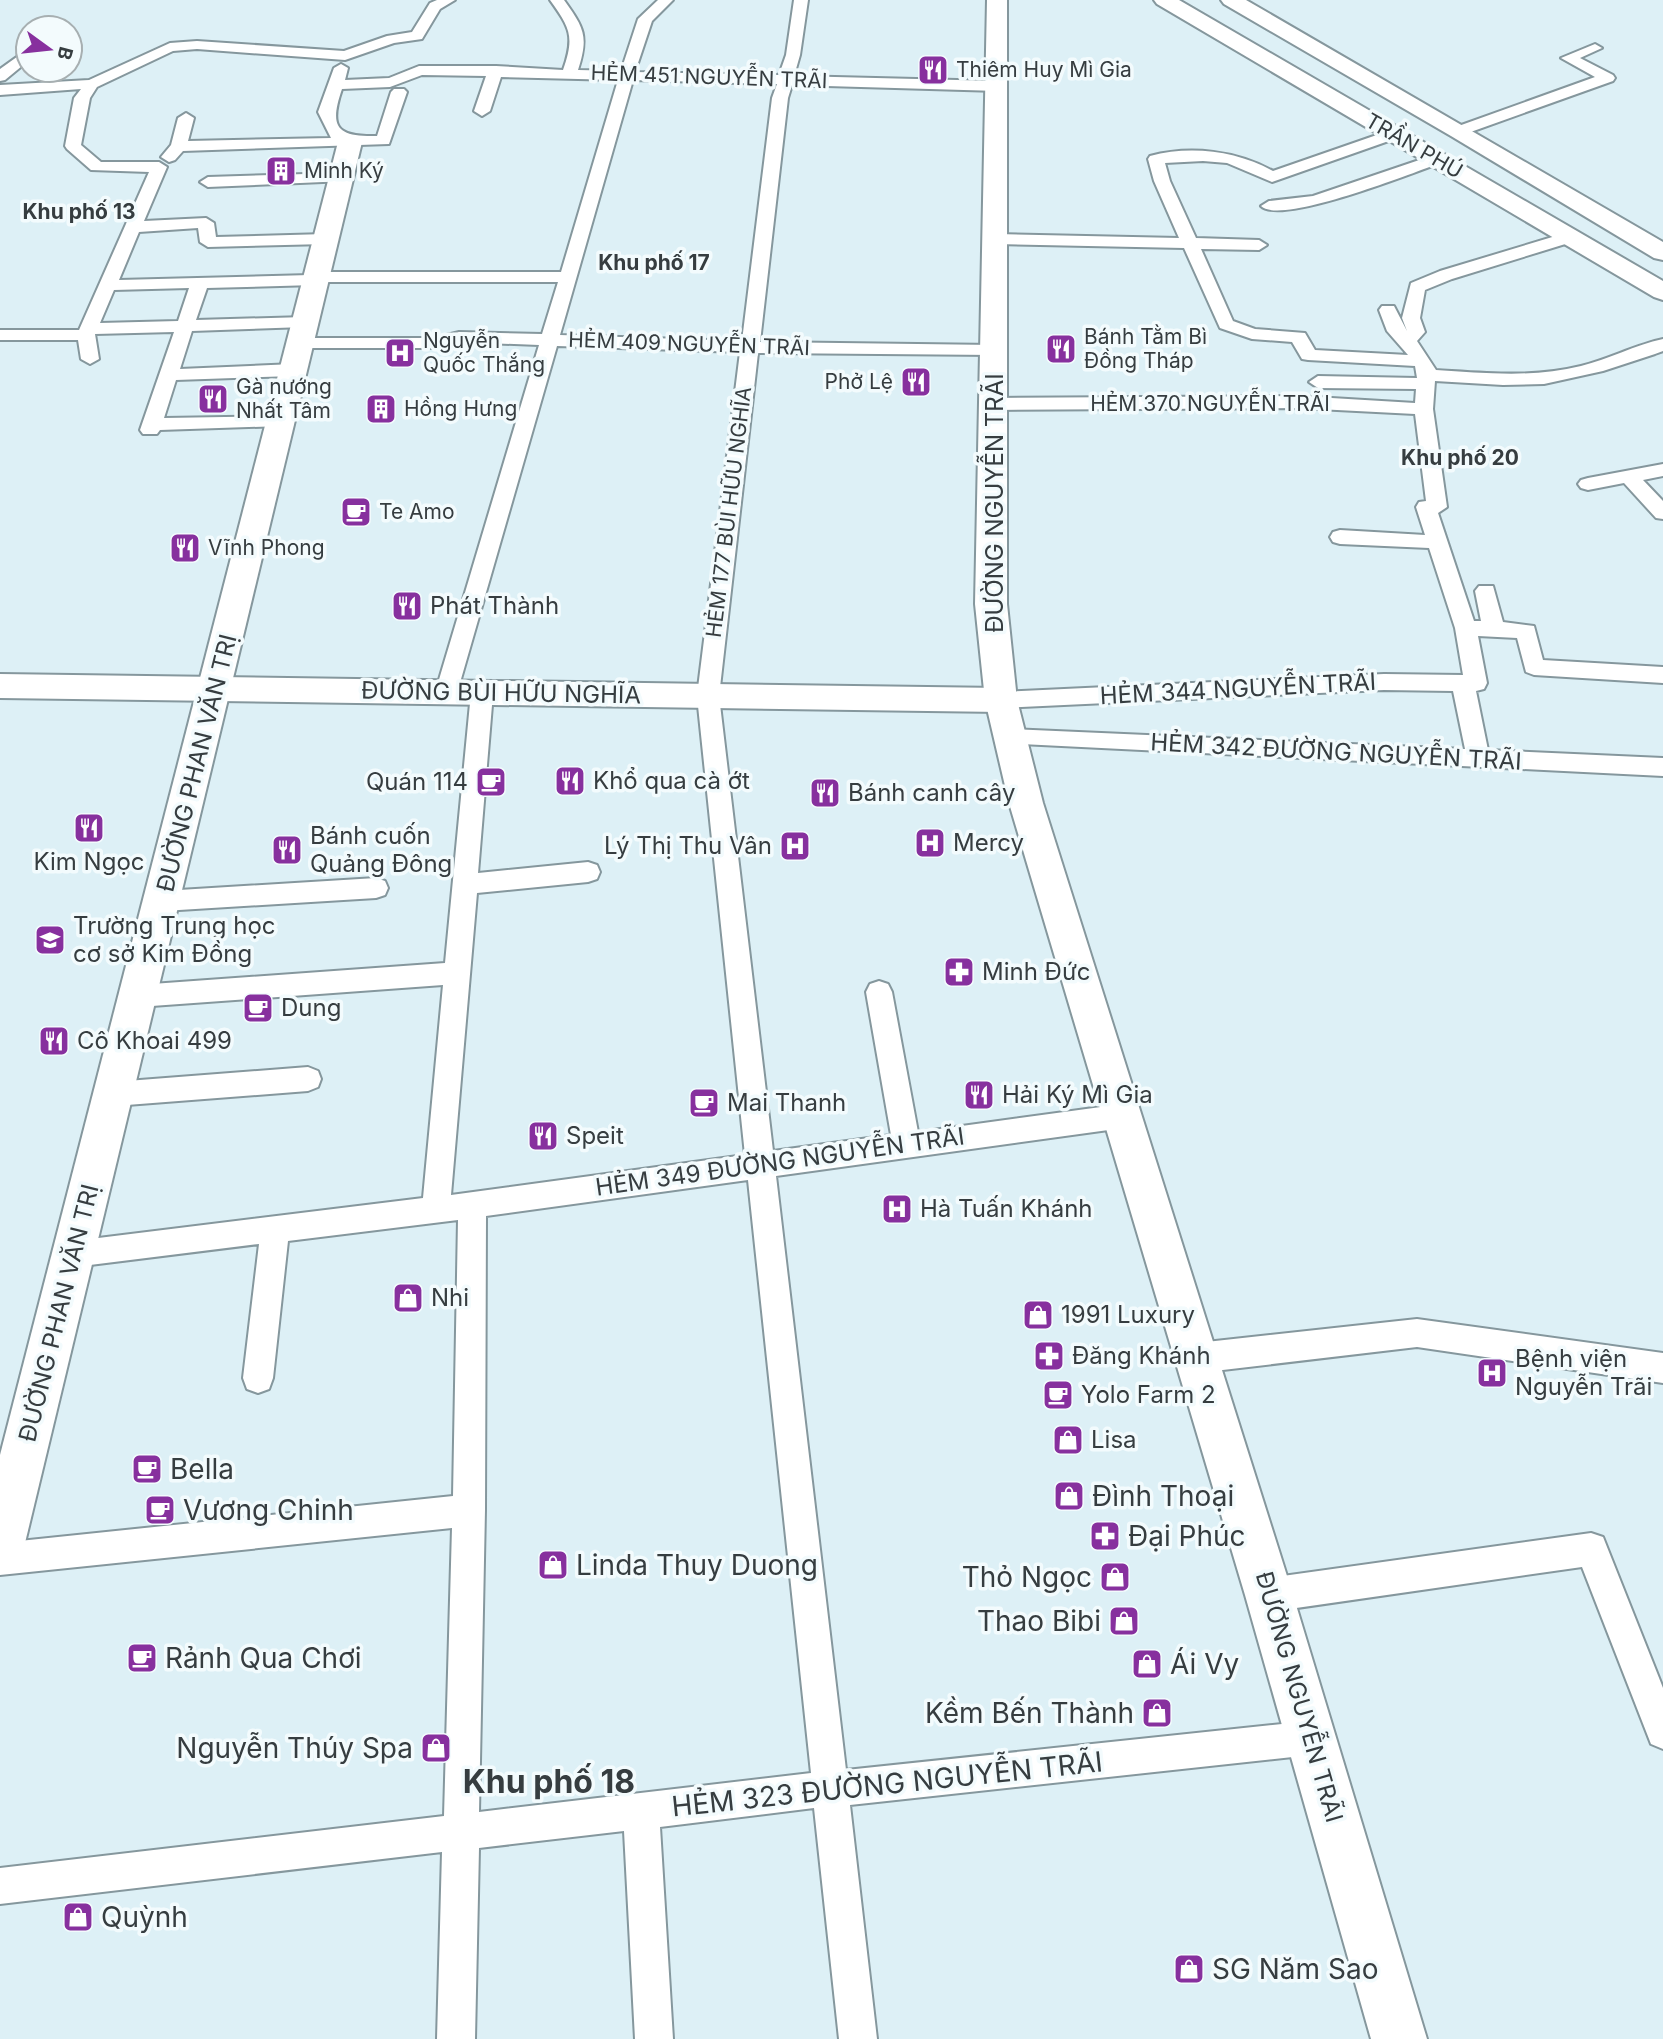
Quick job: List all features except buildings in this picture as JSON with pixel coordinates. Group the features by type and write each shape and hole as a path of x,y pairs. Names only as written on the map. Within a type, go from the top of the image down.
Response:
{"main road":[{"name":"ĐƯỜNG NGUYỄN TRÃI","path":"997,0 999,86 991,604 1005,719 1026,803 1269,1595 1399,2039"},
{"name":"TRẦN PHÚ","path":"1164,0 1663,292"},
{"name":"TRẦN PHÚ","path":"1231,0 1460,131 1663,254"},
{"name":"ĐƯỜNG PHAN VĂN TRỊ","path":"0,1546 216,689 349,142"},
{"name":"ĐƯỜNG BÙI HỮU NGHĨA","path":"0,686 708,696 1005,719"}],"lane":[{"path":"0,90 92,83 170,47 197,45 345,56 392,39 417,36 435,6 449,0"},
{"path":"557,0 579,31 581,43 569,73"},
{"path":"446,693 627,74 645,19 666,0"},
{"name":"HẺM 177 BÙI HỮU NGHĨA","path":"801,0 793,55 780,98 708,696 721,859 761,1165 858,2039"},
{"path":"1460,131 1608,78 1568,58 1595,48"},
{"path":"345,56 326,112 334,133 349,142"},
{"path":"0,77 14,65"},
{"name":"HẺM 451 NGUYỄN TRÃI","path":"336,84 391,84 408,78 419,69 999,86"},
{"path":"482,111 496,70"},
{"path":"92,83 82,98 73,146 97,167 159,167"},
{"path":"179,146 383,141 399,92"},
{"path":"90,359 87,332 159,167 179,146 186,118"},
{"path":"1394,134 1272,177 1220,155 1156,159 1162,181 1226,324 1252,334 1299,337 1308,355 1503,390"},
{"path":"1269,206 1315,201 1437,159"},
{"path":"208,182 340,178"},
{"path":"133,227 206,223 208,242 326,239"},
{"path":"1408,341 1416,332 1411,318 1417,287 1446,275 1569,237"},
{"path":"996,239 1259,245"},
{"path":"108,285 316,278 569,277"},
{"path":"200,282 151,427 282,420"},
{"path":"1388,310 1396,331 1408,341 1425,377 1424,408 1437,507 1426,507 1466,628 1478,758"},
{"name":"HẺM 409 NGUYỄN TRÃI","path":"0,335 184,326 434,343 459,337 748,347 995,350"},
{"path":"1318,382 1425,377 1530,380 1557,376 1644,353 1663,344"},
{"path":"169,375 294,370"},
{"name":"HẺM 370 NGUYỄN TRÃI","path":"995,404 1298,402 1424,408"},
{"path":"1588,484 1663,470"},
{"path":"1629,476 1663,513"},
{"path":"1340,537 1438,542"},
{"path":"1486,591 1493,629"},
{"path":"1466,628 1526,631 1534,667 1663,675"},
{"name":"HẺM 344 NGUYỄN TRÃI","path":"1005,719 1384,682 1469,683"},
{"path":"436,1209 482,693"},
{"name":"HẺM 342 ĐƯỜNG NGUYỄN TRÃI","path":"1005,719 1478,758 1663,767"},
{"path":"465,884 588,872"},
{"path":"163,901 376,888"},
{"path":"138,996 457,973"},
{"path":"879,992 907,1145"},
{"path":"114,1094 308,1079"},
{"name":"HẺM 349 ĐƯỜNG NGUYỄN TRÃI","path":"74,1254 472,1205 1123,1115"},
{"path":"456,2039 463,1833 472,1205"},
{"path":"258,1378 275,1230"},
{"path":"1197,1358 1417,1333 1663,1368"},
{"path":"0,1559 469,1510"},
{"path":"1269,1595 1591,1549 1663,1732"},
{"name":"HẺM 323 ĐƯỜNG NGUYỄN TRÃI","path":"0,1886 829,1789 1311,1738"},
{"path":"642,1812 654,2039"}],"place":[{"name":"Thiêm Huy Mì Gia","path":"933,70"},
{"name":"Minh Ký","path":"281,171"},
{"name":"Bánh Tằm Bì Đồng Tháp","path":"1061,349"},
{"name":"Nguyễn Quốc Thắng","path":"400,353"},
{"name":"Phở Lệ","path":"916,382"},
{"name":"Gà nướng Nhất Tâm","path":"213,399"},
{"name":"Hồng Hưng","path":"381,409"},
{"name":"Te Amo","path":"356,512"},
{"name":"Vĩnh Phong","path":"185,548"},
{"name":"Phát Thành","path":"407,606"},
{"name":"Khổ qua cà ớt","path":"570,781"},
{"name":"Quán 114","path":"491,782"},
{"name":"Bánh canh cây","path":"825,793"},
{"name":"Kim Ngọc","path":"89,828"},
{"name":"Mercy","path":"930,843"},
{"name":"Lý Thị Thu Vân","path":"795,846"},
{"name":"Bánh cuốn Quảng Đông","path":"287,850"},
{"name":"Trường Trung học cơ sở Kim Đồng","path":"50,940"},
{"name":"Minh Đức","path":"959,972"},
{"name":"Dung","path":"258,1008"},
{"name":"Cô Khoai 499","path":"54,1041"},
{"name":"Hải Ký Mì Gia","path":"979,1095"},
{"name":"Mai Thanh","path":"704,1103"},
{"name":"Speit","path":"543,1136"},
{"name":"Hà Tuấn Khánh","path":"897,1209"},
{"name":"Nhi","path":"408,1298"},
{"name":"1991 Luxury","path":"1038,1315"},
{"name":"Đăng Khánh","path":"1049,1356"},
{"name":"Bệnh viện Nguyễn Trãi","path":"1492,1373"},
{"name":"Yolo Farm 2","path":"1058,1395"},
{"name":"Lisa","path":"1068,1440"},
{"name":"Bella","path":"147,1469"},
{"name":"Đình Thoại","path":"1069,1496"},
{"name":"Vương Chinh","path":"160,1510"},
{"name":"Đại Phúc","path":"1105,1536"},
{"name":"Linda Thuy Duong","path":"553,1565"},
{"name":"Thỏ Ngọc","path":"1115,1577"},
{"name":"Thao Bibi","path":"1124,1621"},
{"name":"Rảnh Qua Chơi","path":"142,1658"},
{"name":"Ái Vy","path":"1147,1664"},
{"name":"Kềm Bến Thành","path":"1157,1713"},
{"name":"Nguyễn Thúy Spa","path":"436,1748"},
{"name":"Quỳnh","path":"78,1917"},
{"name":"SG Năm Sao","path":"1189,1969"}],"district":[{"name":"Khu phố 13","path":"79,212"},
{"name":"Khu phố 17","path":"654,263"},
{"name":"Khu phố 20","path":"1460,458"},
{"name":"Khu phố 18","path":"549,1782"}]}
